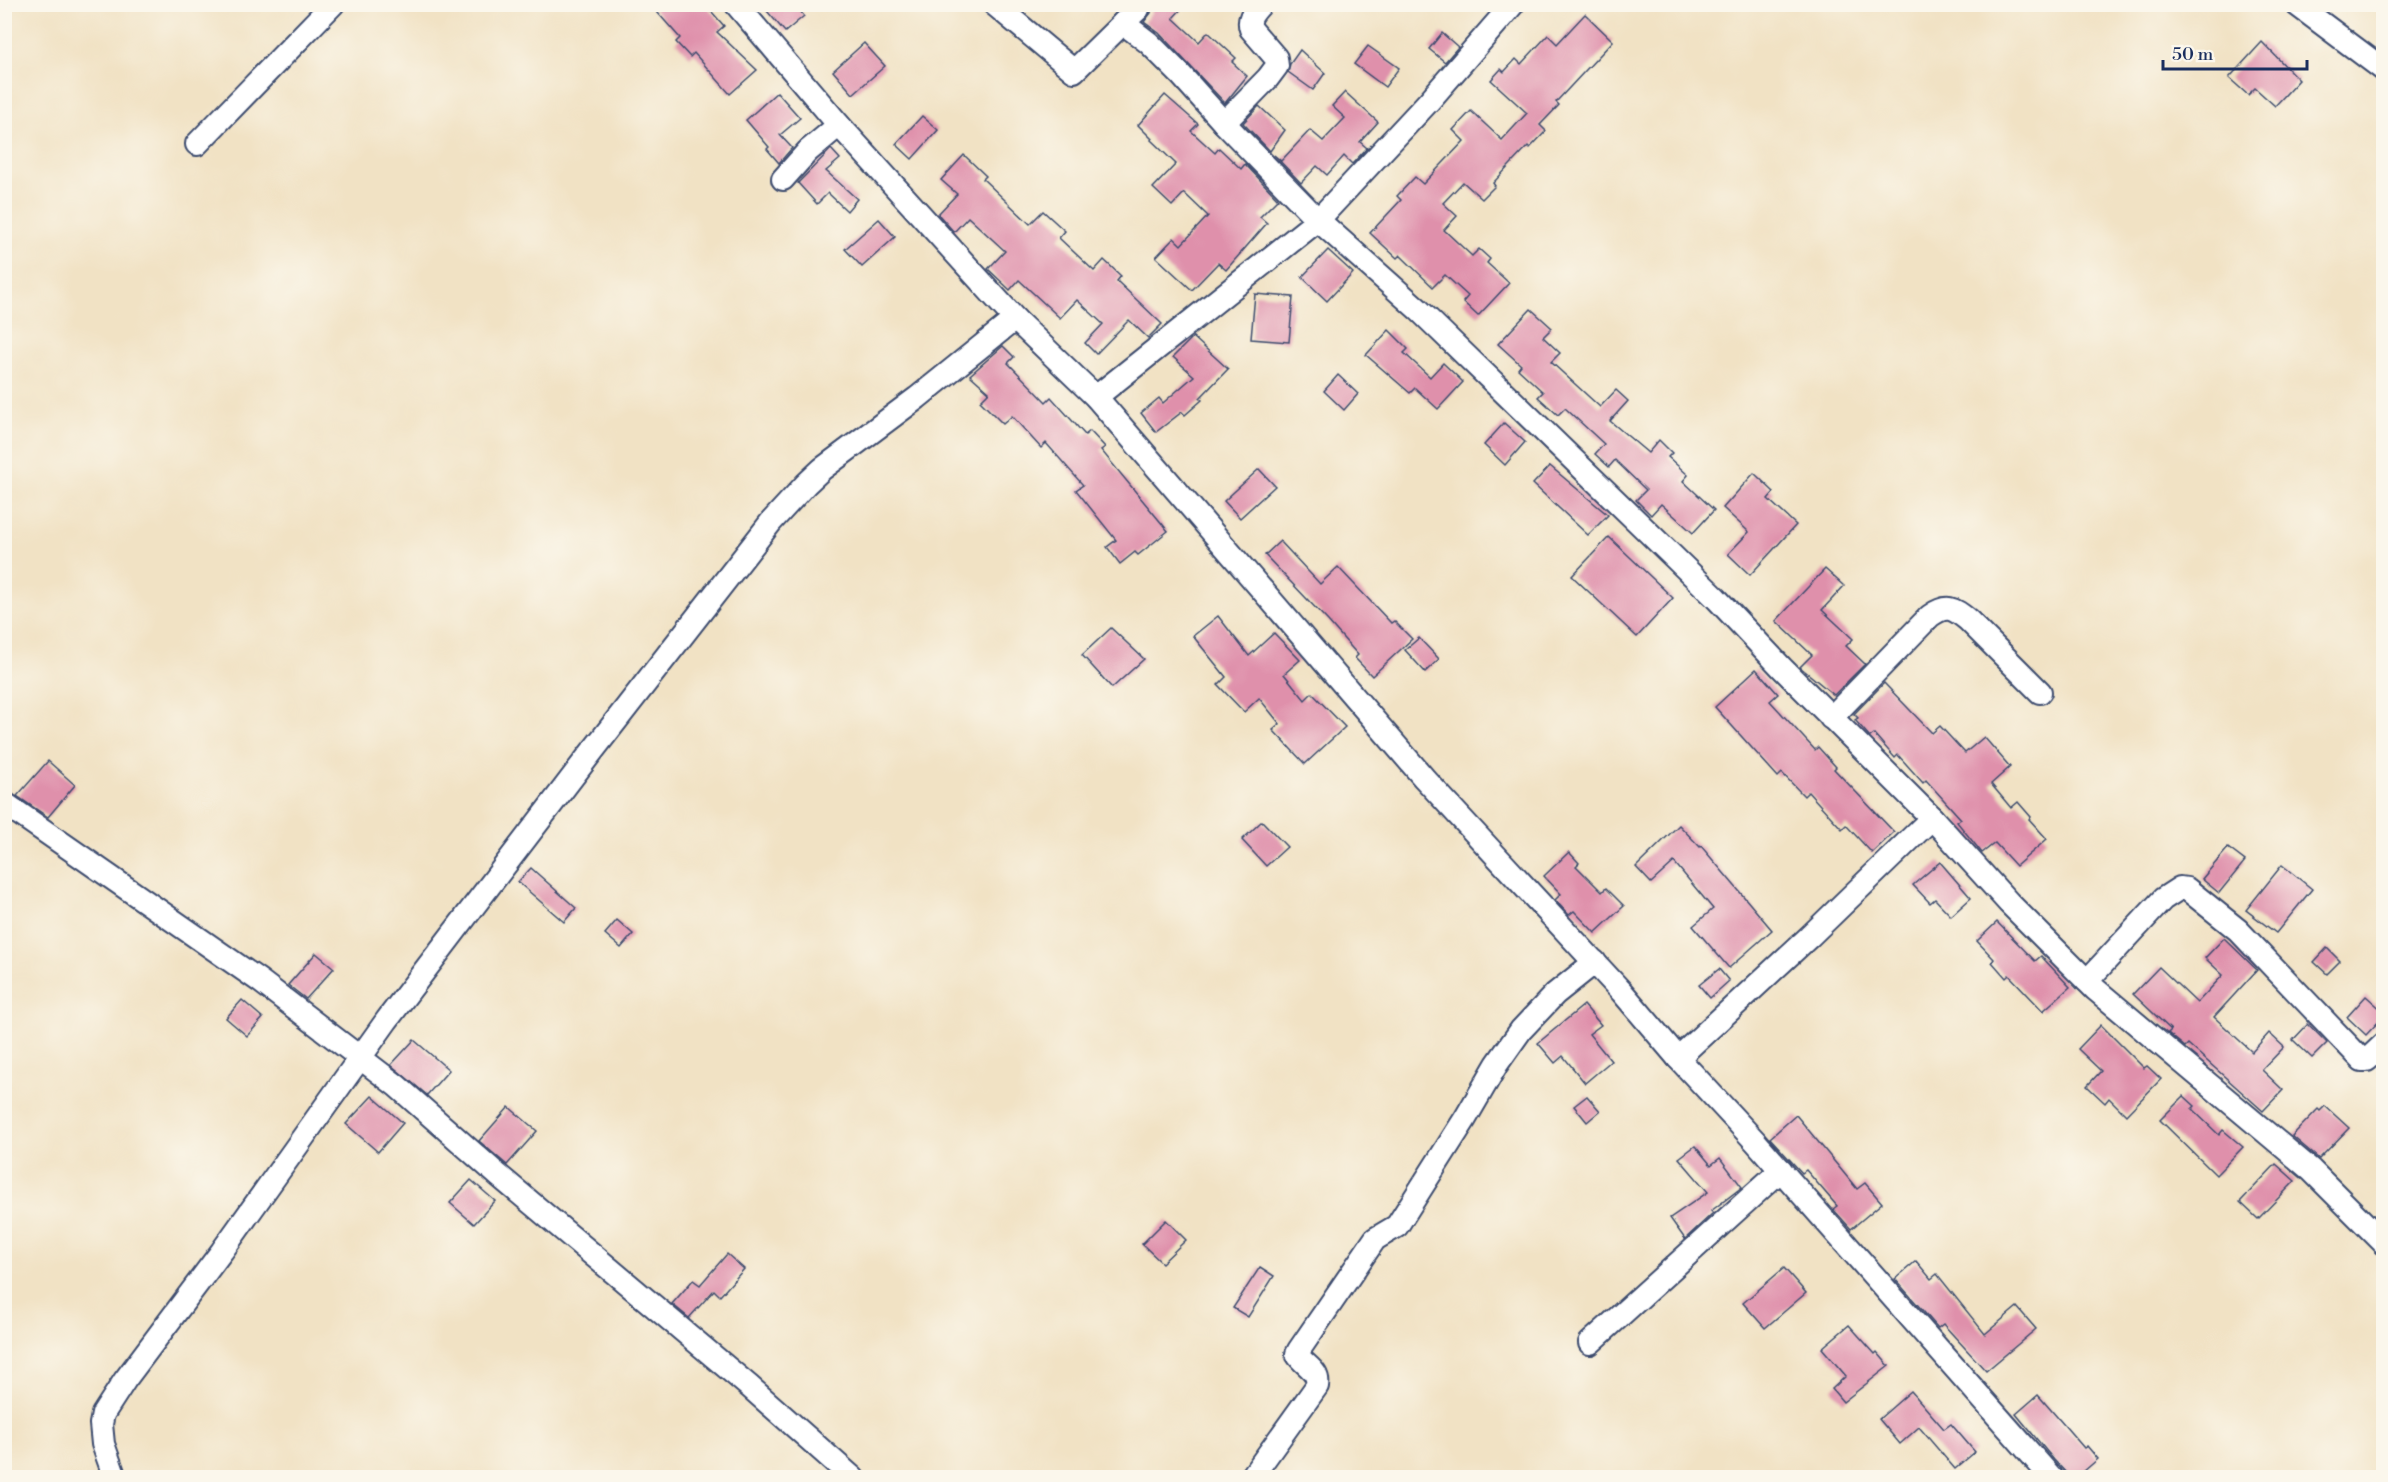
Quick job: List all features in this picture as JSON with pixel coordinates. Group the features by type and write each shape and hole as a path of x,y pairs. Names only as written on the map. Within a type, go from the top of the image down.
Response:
{"street":[{"path":"197,144 333,4"},
{"path":"736,4 839,125 1016,319 1096,397 1424,778 1595,962 2052,1478"},
{"path":"994,4 1074,71 1128,14 1149,43 1318,220 1419,310 1716,598 1831,718 1932,818 2009,903 2087,981 2224,1100 2311,1170 2384,1243"},
{"path":"1224,123 1277,66 1276,58 1249,23 1250,18 1261,4"},
{"path":"1096,397 1318,220 1429,100 1513,4"},
{"path":"2296,4 2384,70"},
{"path":"783,179 808,151 839,125"},
{"path":"115,1478 103,1443 101,1424 103,1414 125,1380 222,1251 360,1057 587,758 789,501 822,469 918,398 1016,319"},
{"path":"1831,718 1930,615 1946,608 1957,611 1968,620 2040,692"},
{"path":"4,803 260,981 397,1086 498,1175 735,1373 853,1478"},
{"path":"1678,1058 1809,937 1932,818"},
{"path":"2087,981 2163,899 2180,888 2187,889 2238,930 2362,1060 2367,1060 2384,1044"},
{"path":"1251,1478 1317,1386 1318,1380 1315,1372 1298,1358 1299,1350 1375,1239 1397,1226 1497,1064 1521,1030 1555,994 1595,962"},
{"path":"1590,1343 1781,1170"}],"building":[{"path":"650,4 705,4 724,26 717,32 757,70 730,94 694,53 690,57 676,42 680,38"},
{"path":"761,4 794,4 804,16 785,32"},
{"path":"1153,4 1186,4 1173,18 1199,42 1208,32 1236,58 1232,62 1247,76 1225,103 1159,33 1144,22 1151,13"},
{"path":"1585,14 1613,41 1556,102 1559,105 1540,125 1546,131 1530,148 1528,146 1493,183 1495,186 1482,199 1463,182 1443,203 1457,216 1444,230 1472,256 1479,249 1490,259 1487,263 1509,283 1478,316 1463,302 1468,296 1445,275 1433,287 1400,255 1397,258 1370,233 1401,200 1397,196 1415,177 1423,184 1464,141 1453,130 1471,111 1502,140 1527,113 1491,80 1501,69 1504,72 1516,59 1521,64 1548,35 1557,44"},
{"path":"1442,33 1458,47 1445,62 1429,49"},
{"path":"2262,42 2299,80 2275,106 2255,88 2248,95 2229,78"},
{"path":"864,43 885,66 853,94 833,71"},
{"path":"1368,46 1399,68 1385,87 1354,64"},
{"path":"1300,50 1325,73 1313,90 1288,72 1290,64"},
{"path":"777,92 800,118 780,135 792,148 779,163 767,149 769,147 746,120"},
{"path":"1345,92 1378,122 1360,142 1367,148 1352,164 1344,156 1327,175 1317,166 1301,183 1274,155 1281,161 1310,130 1323,141 1345,118 1332,106"},
{"path":"1165,95 1198,124 1191,131 1215,153 1219,148 1241,169 1245,164 1278,199 1260,217 1267,223 1226,270 1218,263 1192,290 1156,257 1174,238 1181,245 1208,216 1184,193 1172,206 1153,188 1176,164 1138,125"},
{"path":"1259,106 1285,130 1270,151 1243,123"},
{"path":"922,116 938,130 912,159 896,144"},
{"path":"831,149 840,159 826,171 857,199 847,211 828,193 817,204 798,183"},
{"path":"964,155 986,176 983,179 1030,224 1043,211 1065,231 1059,238 1094,271 1104,260 1121,276 1117,281 1162,324 1148,338 1129,320 1096,354 1085,343 1103,324 1077,300 1060,318 1019,280 1010,290 988,269 1005,251 968,217 954,232 938,214 957,194 941,180"},
{"path":"879,219 895,237 862,267 845,249"},
{"path":"1328,250 1353,273 1327,301 1302,277"},
{"path":"1255,294 1293,297 1289,342 1251,339"},
{"path":"1531,309 1552,328 1543,337 1560,353 1551,362 1600,407 1616,390 1628,401 1610,421 1648,453 1659,440 1672,453 1668,457 1688,475 1683,481 1714,510 1693,533 1661,504 1651,515 1636,500 1646,490 1615,460 1609,467 1595,454 1604,444 1565,408 1558,415 1538,397 1543,392 1518,369 1521,365 1498,344"},
{"path":"1389,330 1408,349 1404,353 1430,377 1443,363 1463,382 1438,409 1415,388 1410,393 1366,355"},
{"path":"1193,337 1228,369 1200,398 1202,400 1185,415 1182,412 1156,432 1141,413 1159,398 1163,403 1194,376 1173,357"},
{"path":"1003,346 1014,357 1008,363 1046,402 1051,397 1085,435 1090,431 1105,447 1101,450 1168,531 1138,555 1135,552 1120,564 1107,547 1116,540 1076,490 1083,485 1046,443 1041,448 1012,416 1003,424 980,401 989,392 970,375"},
{"path":"1338,375 1358,394 1344,410 1324,391"},
{"path":"1504,423 1525,442 1505,465 1484,445"},
{"path":"1550,466 1608,515 1588,535 1533,484"},
{"path":"1259,469 1275,486 1240,518 1224,501"},
{"path":"1754,473 1774,492 1768,499 1796,525 1750,575 1728,554 1749,532 1723,508"},
{"path":"1609,537 1673,598 1637,637 1572,576"},
{"path":"1280,541 1320,584 1338,567 1391,623 1394,621 1412,639 1372,676 1355,658 1358,655 1328,621 1265,555"},
{"path":"1825,569 1844,586 1822,610 1853,639 1846,646 1865,664 1834,695 1800,667 1812,655 1776,621"},
{"path":"1218,616 1249,656 1274,633 1300,660 1284,674 1305,700 1312,693 1345,727 1305,764 1273,730 1280,724 1259,698 1244,712 1218,685 1226,677 1193,636"},
{"path":"1111,628 1144,659 1112,688 1082,655"},
{"path":"1419,638 1439,659 1425,672 1405,650"},
{"path":"1756,669 1778,694 1770,701 1815,750 1818,747 1836,767 1834,769 1894,832 1872,853 1846,825 1842,829 1808,792 1804,796 1782,773 1778,777 1715,707"},
{"path":"1884,683 1932,733 1940,726 1965,753 1984,737 2010,767 1991,784 2011,808 2018,802 2031,817 2029,819 2047,839 2016,866 1995,843 1982,853 1957,822 1961,819 1926,780 1923,783 1898,755 1895,758 1874,734 1870,737 1855,720 1858,718 1854,714"},
{"path":"48,761 75,785 48,817 17,796"},
{"path":"1262,821 1287,847 1266,866 1242,840"},
{"path":"1679,825 1701,846 1772,930 1729,968 1693,926 1713,909 1674,862 1651,883 1636,867"},
{"path":"2228,848 2245,861 2219,893 2202,879"},
{"path":"1569,852 1579,863 1576,866 1602,892 1606,888 1624,906 1595,933 1574,911 1569,915 1555,900 1561,894 1544,876"},
{"path":"1940,862 1971,898 1951,916 1935,899 1930,903 1913,885"},
{"path":"2282,865 2312,889 2276,933 2246,910"},
{"path":"531,868 576,908 564,922 518,882"},
{"path":"617,920 633,934 621,948 605,934"},
{"path":"1997,922 2035,961 2041,956 2070,987 2043,1011 2009,975 2006,978 1992,962 1994,959 1977,941"},
{"path":"2224,938 2257,970 2214,1017 2252,1052 2269,1033 2284,1047 2262,1070 2283,1090 2263,1111 2188,1044 2185,1047 2168,1033 2171,1030 2133,994 2159,967 2197,1003 2223,975 2205,958"},
{"path":"2327,948 2340,961 2327,974 2314,962"},
{"path":"316,953 334,968 306,999 288,985"},
{"path":"1719,969 1729,981 1710,998 1699,985"},
{"path":"2366,996 2384,1012 2384,1016 2366,1035 2347,1017"},
{"path":"242,1000 263,1018 247,1036 226,1018"},
{"path":"1584,1005 1601,1025 1589,1034 1611,1061 1585,1083 1563,1056 1555,1063 1538,1043"},
{"path":"2308,1024 2327,1043 2312,1058 2293,1040"},
{"path":"2101,1025 2144,1068 2147,1066 2161,1079 2126,1115 2109,1098 2105,1103 2087,1086 2101,1071 2078,1049"},
{"path":"414,1040 449,1070 427,1095 391,1065"},
{"path":"372,1096 403,1123 378,1152 346,1124"},
{"path":"1587,1096 1600,1111 1587,1122 1574,1106"},
{"path":"2184,1096 2195,1106 2192,1109 2219,1135 2223,1130 2243,1147 2216,1175 2160,1120"},
{"path":"2325,1106 2349,1128 2319,1159 2292,1136 2318,1109 2320,1111"},
{"path":"509,1107 537,1131 507,1165 479,1141"},
{"path":"1796,1115 1857,1189 1865,1183 1882,1203 1851,1229 1833,1209 1837,1206 1806,1170 1802,1173 1770,1138"},
{"path":"1695,1146 1711,1165 1720,1158 1742,1187 1711,1211 1713,1213 1685,1239 1670,1218 1708,1192 1679,1158"},
{"path":"2276,1164 2295,1181 2258,1219 2240,1202"},
{"path":"471,1180 495,1201 474,1224 450,1203"},
{"path":"1166,1220 1186,1240 1162,1263 1142,1244"},
{"path":"727,1254 744,1269 720,1296 714,1290 689,1318 672,1304 693,1280 700,1285"},
{"path":"1916,1261 1931,1279 1937,1274 1985,1334 2017,1307 2036,1329 1986,1371 1943,1324 1938,1328 1895,1279"},
{"path":"1260,1267 1274,1276 1248,1317 1233,1308"},
{"path":"1784,1268 1806,1293 1765,1328 1743,1303"},
{"path":"1849,1325 1889,1366 1843,1402 1832,1389 1846,1376 1822,1348"},
{"path":"1911,1391 1944,1429 1951,1424 1975,1452 1955,1469 1919,1427 1900,1444 1879,1419"},
{"path":"2038,1395 2084,1448 2087,1446 2098,1459 2076,1478 2071,1478 2054,1460 2016,1414"}]}
